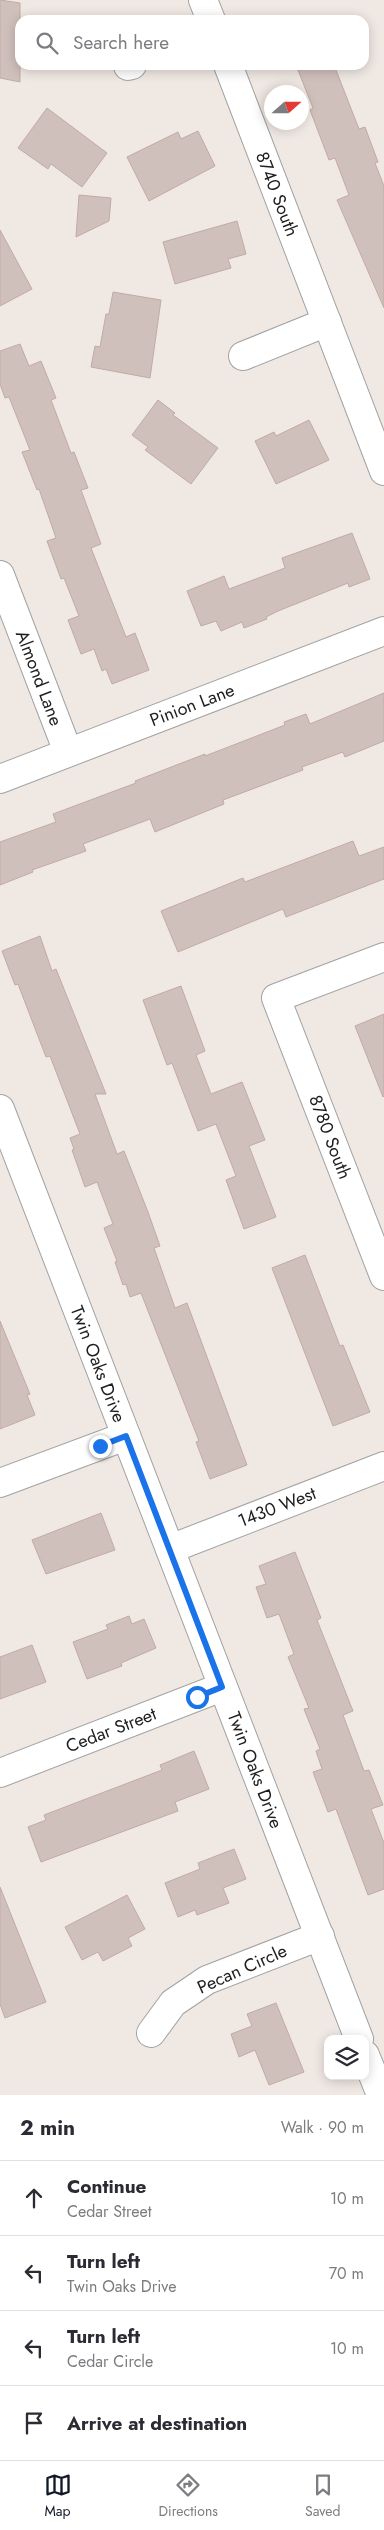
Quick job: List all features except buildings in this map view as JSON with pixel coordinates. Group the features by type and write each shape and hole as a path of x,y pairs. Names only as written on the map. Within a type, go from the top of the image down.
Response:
{"street":[{"path":"203,0 209,15"},
{"name":"8740 South","path":"230,70 384,471"},
{"path":"243,356 327,322"},
{"name":"Almond Lane","path":"0,575 68,752"},
{"name":"Pinion Lane","path":"0,779 384,631"},
{"name":"8780 South","path":"384,957 276,998 384,1276"},
{"name":"Twin Oaks Drive","path":"0,1110 357,2035"},
{"path":"0,1483 126,1436"},
{"name":"1430 West","path":"170,1549 384,1466"},
{"name":"Cedar Street","path":"0,1773 222,1687"},
{"name":"Pecan Circle","path":"151,2033 172,2003 206,1980 320,1936"},
{"path":"369,2065 381,2095"}],"route":[{"path":"100,1446 126,1436 170,1549 222,1687 197,1697"}]}
